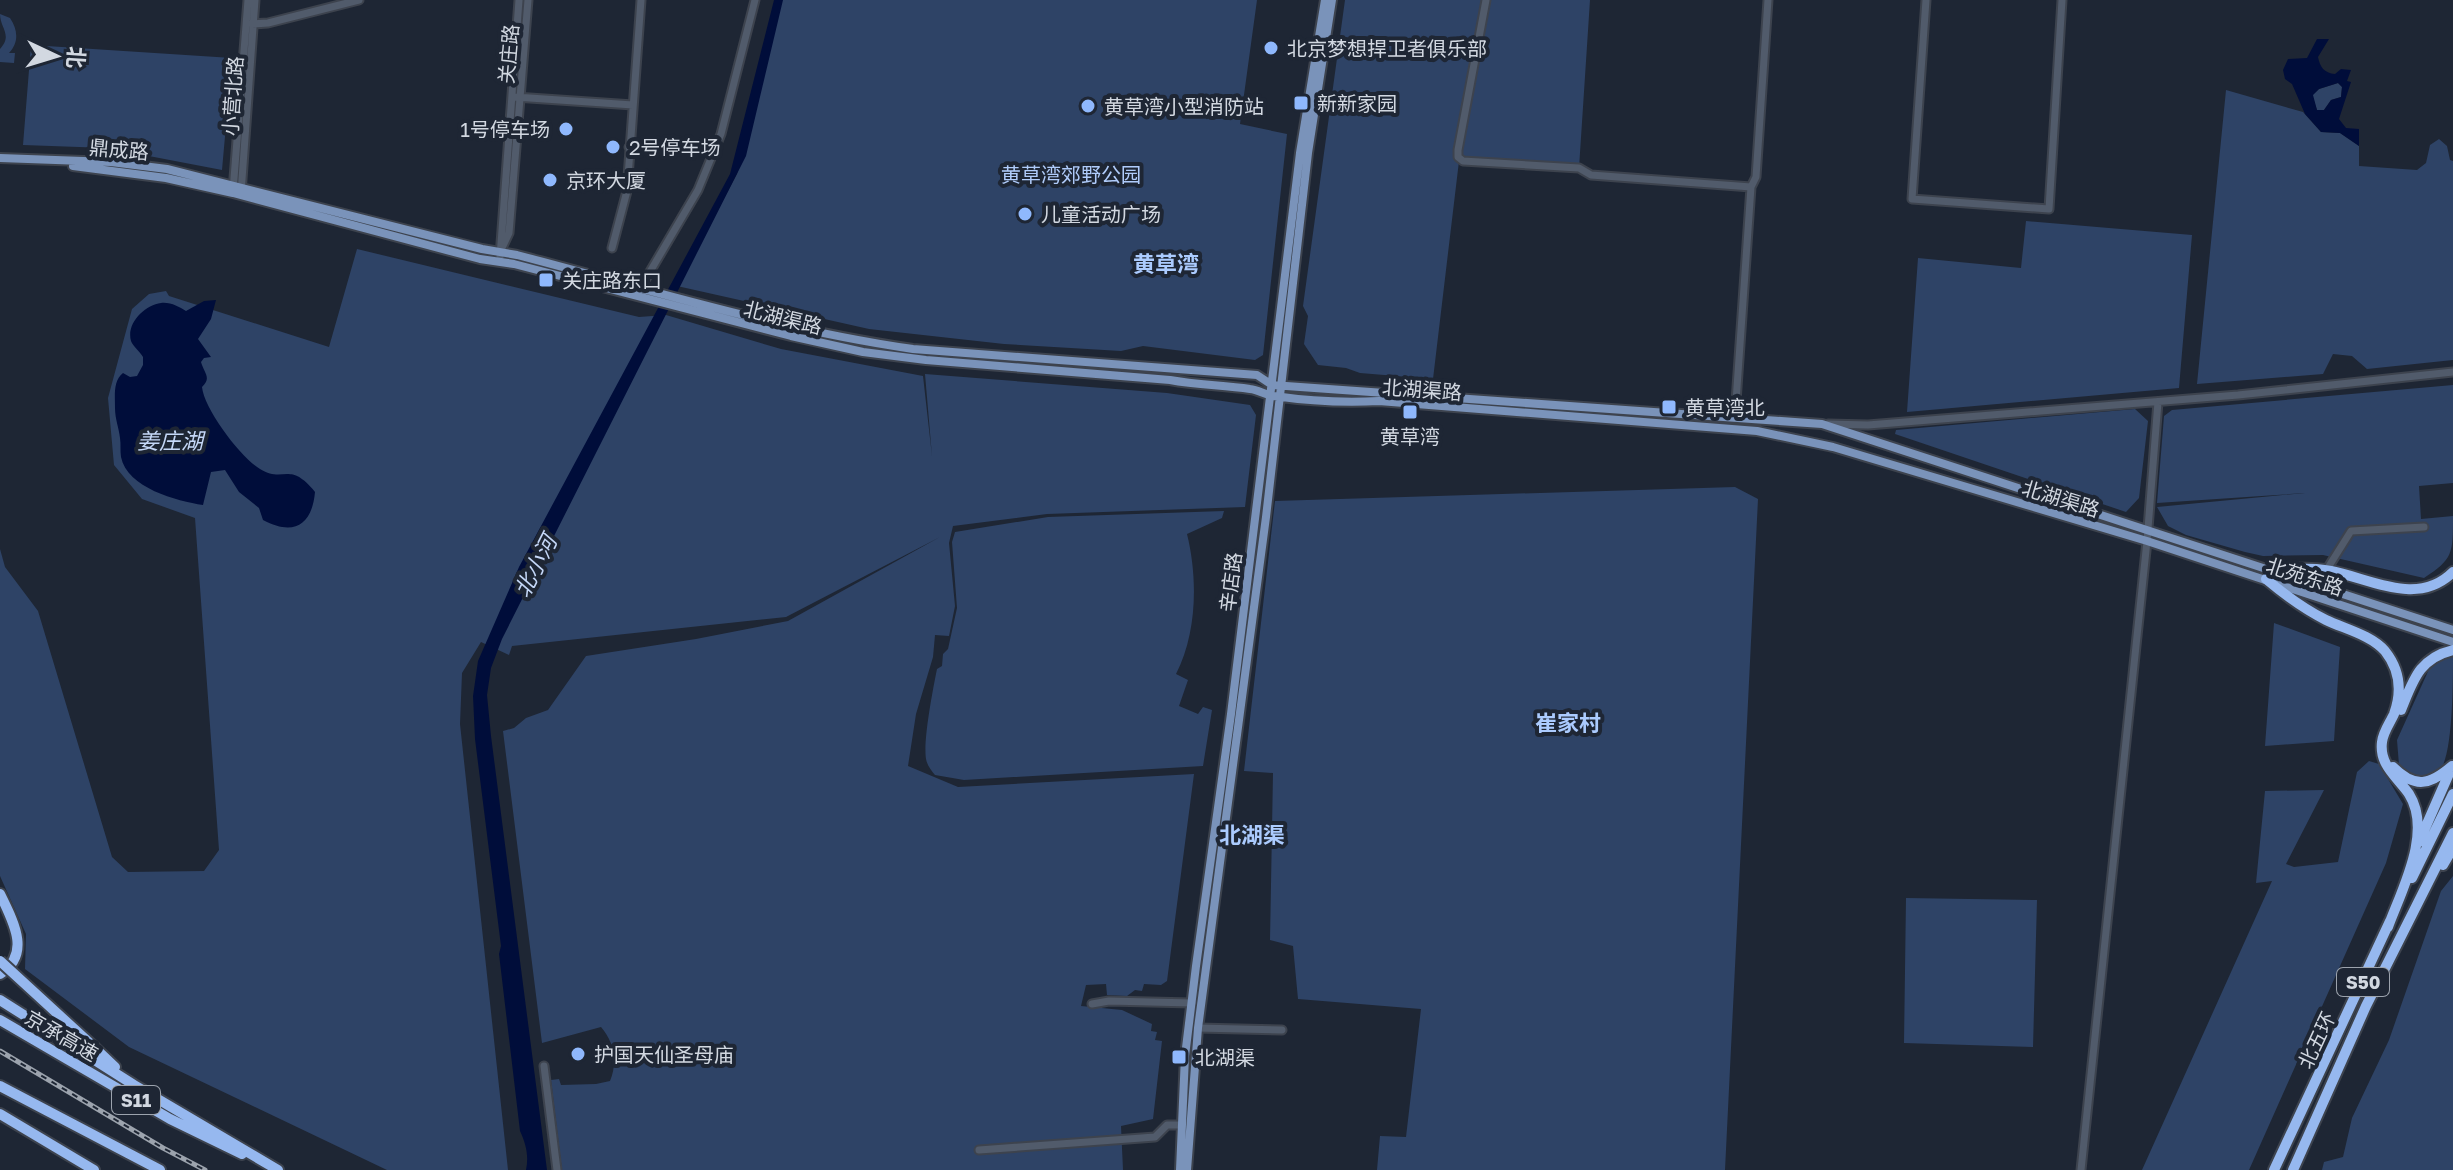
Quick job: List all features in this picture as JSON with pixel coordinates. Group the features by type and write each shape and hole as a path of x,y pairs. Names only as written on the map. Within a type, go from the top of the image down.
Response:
{"highway":[{"path":"2267,574 2328,570 2420,591 2442,583 2453,572"},
{"path":"2267,574 2293,602 2367,638 2383,649 2392,663 2399,680 2399,696 2382,740 2383,758 2392,775 2410,795 2419,843"},
{"path":"2452,764 2436,779 2421,782 2405,779 2393,766 2387,747 2390,733 2420,668 2435,655 2453,650"},
{"path":"2388,927 2452,764"},
{"name":"北五环","path":"2274,1170 2453,794"},
{"name":"北五环","path":"2294,1168 2366,1006 2453,833"},
{"path":"2407,925 2452,851"},
{"path":"0,894 15,925 19,948 15,961 0,974"},
{"path":"0,961 134,1085"},
{"path":"0,1000 277,1170"},
{"name":"京承高速","path":"0,1020 170,1119 277,1170"},
{"name":"S11","path":"0,1086 160,1170"},
{"path":"0,1114 94,1170"},
{"path":"66,1156 79,1170"}],"main road":[{"name":"辛店路","path":"1180,1170 1185,1056 1207,924 1280,397 1276,386 1300,153 1325,0"},
{"name":"辛店路","path":"1187,1170 1207,924 1269,396 1276,386 1332,0"},
{"name":"鼎成路","path":"0,160 111,170 237,190"},
{"path":"237,190 689,304"},
{"path":"500,257 641,287 652,295"},
{"name":"北湖渠路","path":"689,304 875,344 913,349 1257,375 1276,386 1822,424 2147,530"},
{"name":"北湖渠路","path":"689,304 832,346 891,356 1170,380 1255,389 1269,396 1342,403 1379,401 1757,431 1876,459 2147,541"},
{"name":"北苑东路","path":"2147,530 2453,642"},
{"name":"北苑东路","path":"2147,541 2453,630"}],"street":[{"name":"小营北路","path":"248,0 250,25"},
{"name":"小营北路","path":"237,190 250,25 255,0"},
{"path":"250,25 359,0"},
{"name":"关庄路","path":"516,98 519,0"},
{"name":"关庄路","path":"500,257 499,233 528,0"},
{"path":"612,248 627,191 641,0"},
{"path":"641,287 698,190 714,152 755,0"},
{"path":"1486,0 1458,150 1458,157 1463,161 1579,168 1591,175 1751,187"},
{"path":"1735,416 1768,0"},
{"path":"1926,0 1912,199 2049,209 2062,0"},
{"path":"516,98 633,105"},
{"path":"629,147 714,152"},
{"path":"1822,424 1868,425 2158,402 2453,372"},
{"path":"2081,1170 2147,541 2158,402"},
{"path":"2329,566 2351,531 2424,527"},
{"path":"1092,1004 1109,1001 1192,1003"},
{"path":"1198,1028 1282,1030"},
{"path":"544,1066 557,1170"},
{"path":"979,1150 1155,1137 1167,1125 1182,1125"}],"green space":[{"name":"黄草湾郊野公园","path":"781,0 1257,0 1240,124 1287,134 1263,355 1255,360 1143,346 1121,351 1004,344 869,329 677,286 737,174"},
{"path":"1345,0 1590,0 1579,168 1459,161 1433,379 1360,373 1318,365 1304,344 1308,316 1303,306"},
{"path":"0,14 10,18 15,27 16,40 9,53 15,53 14,63 0,62 0,49 6,35"},
{"path":"31,45 232,58 222,170 107,148 23,145"},
{"path":"2338,83 2342,87 2341,97 2331,100 2324,110 2317,110 2312,95 2319,89"},
{"path":"2226,90 2303,112 2321,132 2340,133 2359,146 2359,166 2417,170 2426,163 2430,145 2439,139 2447,146 2450,160 2453,161 2453,360 2367,369 2352,356 2333,354 2323,374 2197,384"},
{"path":"2026,221 2192,235 2179,388 1907,412 1918,258 2021,268"},
{"path":"357,249 639,317 666,315 781,349 923,376 932,456 925,374 1167,393 1250,405 1256,415 1245,507 1047,514 953,526 949,543 955,606 949,636 935,635 933,657 916,714 908,766 958,787 1194,774 1167,981 1161,985 1144,984 1142,991 1135,990 1127,996 1107,995 1106,984 1086,985 1081,1006 1122,1010 1152,1024 1151,1031 1157,1032 1155,1040 1162,1041 1153,1119 1121,1126 1123,1170 562,1170 551,1080 559,1079 561,1085 610,1081 614,1067 613,1052 601,1027 542,1043 503,731 548,710 586,656 788,621 940,537 786,617 512,646 509,655 481,642 462,673 460,724 508,1170 387,1170 129,1047 25,969 26,934 0,876 0,549 5,567 38,611 112,857 128,872 204,871 219,850 195,518 142,499 114,465 108,398 132,309 149,294 166,291 169,296 329,347"},
{"path":"2453,385 2453,483 2419,486 2421,519 2453,516 2453,539 2446,560 2424,578 2323,555 2263,556 2245,552 2186,535 2168,526 2157,507 2305,493 2157,503 2164,416 2172,410"},
{"path":"2135,409 2148,421 2139,498 2126,512 1895,434 1896,430"},
{"path":"1735,487 1758,499 1725,1170 1377,1170 1380,1136 1406,1137 1421,1009 1298,999 1293,946 1270,940 1273,773 1244,771 1275,501"},
{"path":"1224,511 1222,518 1187,534 1193,569 1194,606 1188,641 1176,674 1188,680 1179,706 1198,714 1203,707 1212,710 1203,766 964,780 935,775 929,767 925,750 937,669 942,666 943,654 948,649 957,608 952,542 955,532 1048,517"},
{"path":"2274,623 2340,647 2334,741 2265,746"},
{"path":"2453,657 2448,750 2440,770 2422,776 2410,775 2399,765 2397,740 2430,667"},
{"path":"2369,761 2379,764 2403,804 2386,863 2249,1170 2142,1170 2272,881 2256,883 2265,791 2324,790 2286,864 2294,867 2338,862 2357,772"},
{"path":"2453,876 2453,1170 2322,1170 2324,1162 2343,1157 2352,1118 2389,1040 2441,891"},
{"path":"1906,898 2037,900 2033,1047 1904,1043"}],"water":[{"name":"北小河","path":"774,0 783,0 746,156 502,639 491,668 487,695 491,736 547,1170 526,1170 527,1155 520,1131 475,739 473,696 478,661 519,567 730,174"},
{"path":"2317,39 2329,39 2318,57 2321,67 2335,74 2341,69 2351,70 2347,81 2351,82 2339,119 2346,128 2359,129 2359,146 2340,133 2321,132 2305,114 2283,70 2288,59 2307,58","holes":["2338,83 2342,87 2341,97 2331,100 2324,110 2317,110 2313,95 2319,89"]},
{"name":"姜庄湖","path":"216,300 211,319 198,339 211,357 201,362 207,378 202,387 204,396 225,432 252,463 268,473 299,477 315,492 310,513 299,525 283,527 263,520 259,508 239,492 225,470 211,472 203,505 154,491 125,468 115,412 115,393 116,384 123,373 130,377 137,376 143,365 143,357 131,341 134,322 143,311 155,304 168,303 186,311 204,301"}],"railway":[{"path":"0,1051 205,1170"}],"place":[{"name":"北京梦想捍卫者俱乐部","path":"1271,48"},
{"name":"新新家园","path":"1301,103"},
{"name":"黄草湾小型消防站","path":"1088,106"},
{"name":"1号停车场","path":"566,129"},
{"name":"2号停车场","path":"613,147"},
{"name":"京环大厦","path":"550,180"},
{"name":"儿童活动广场","path":"1025,214"},
{"name":"关庄路东口","path":"546,280"},
{"name":"黄草湾北","path":"1669,407"},
{"name":"黄草湾","path":"1410,412"},
{"name":"护国天仙圣母庙","path":"578,1054"},
{"name":"北湖渠","path":"1179,1057"}],"district":[{"name":"黄草湾","path":"1166,263"},
{"name":"崔家村","path":"1568,722"},
{"name":"北湖渠","path":"1252,834"}]}
